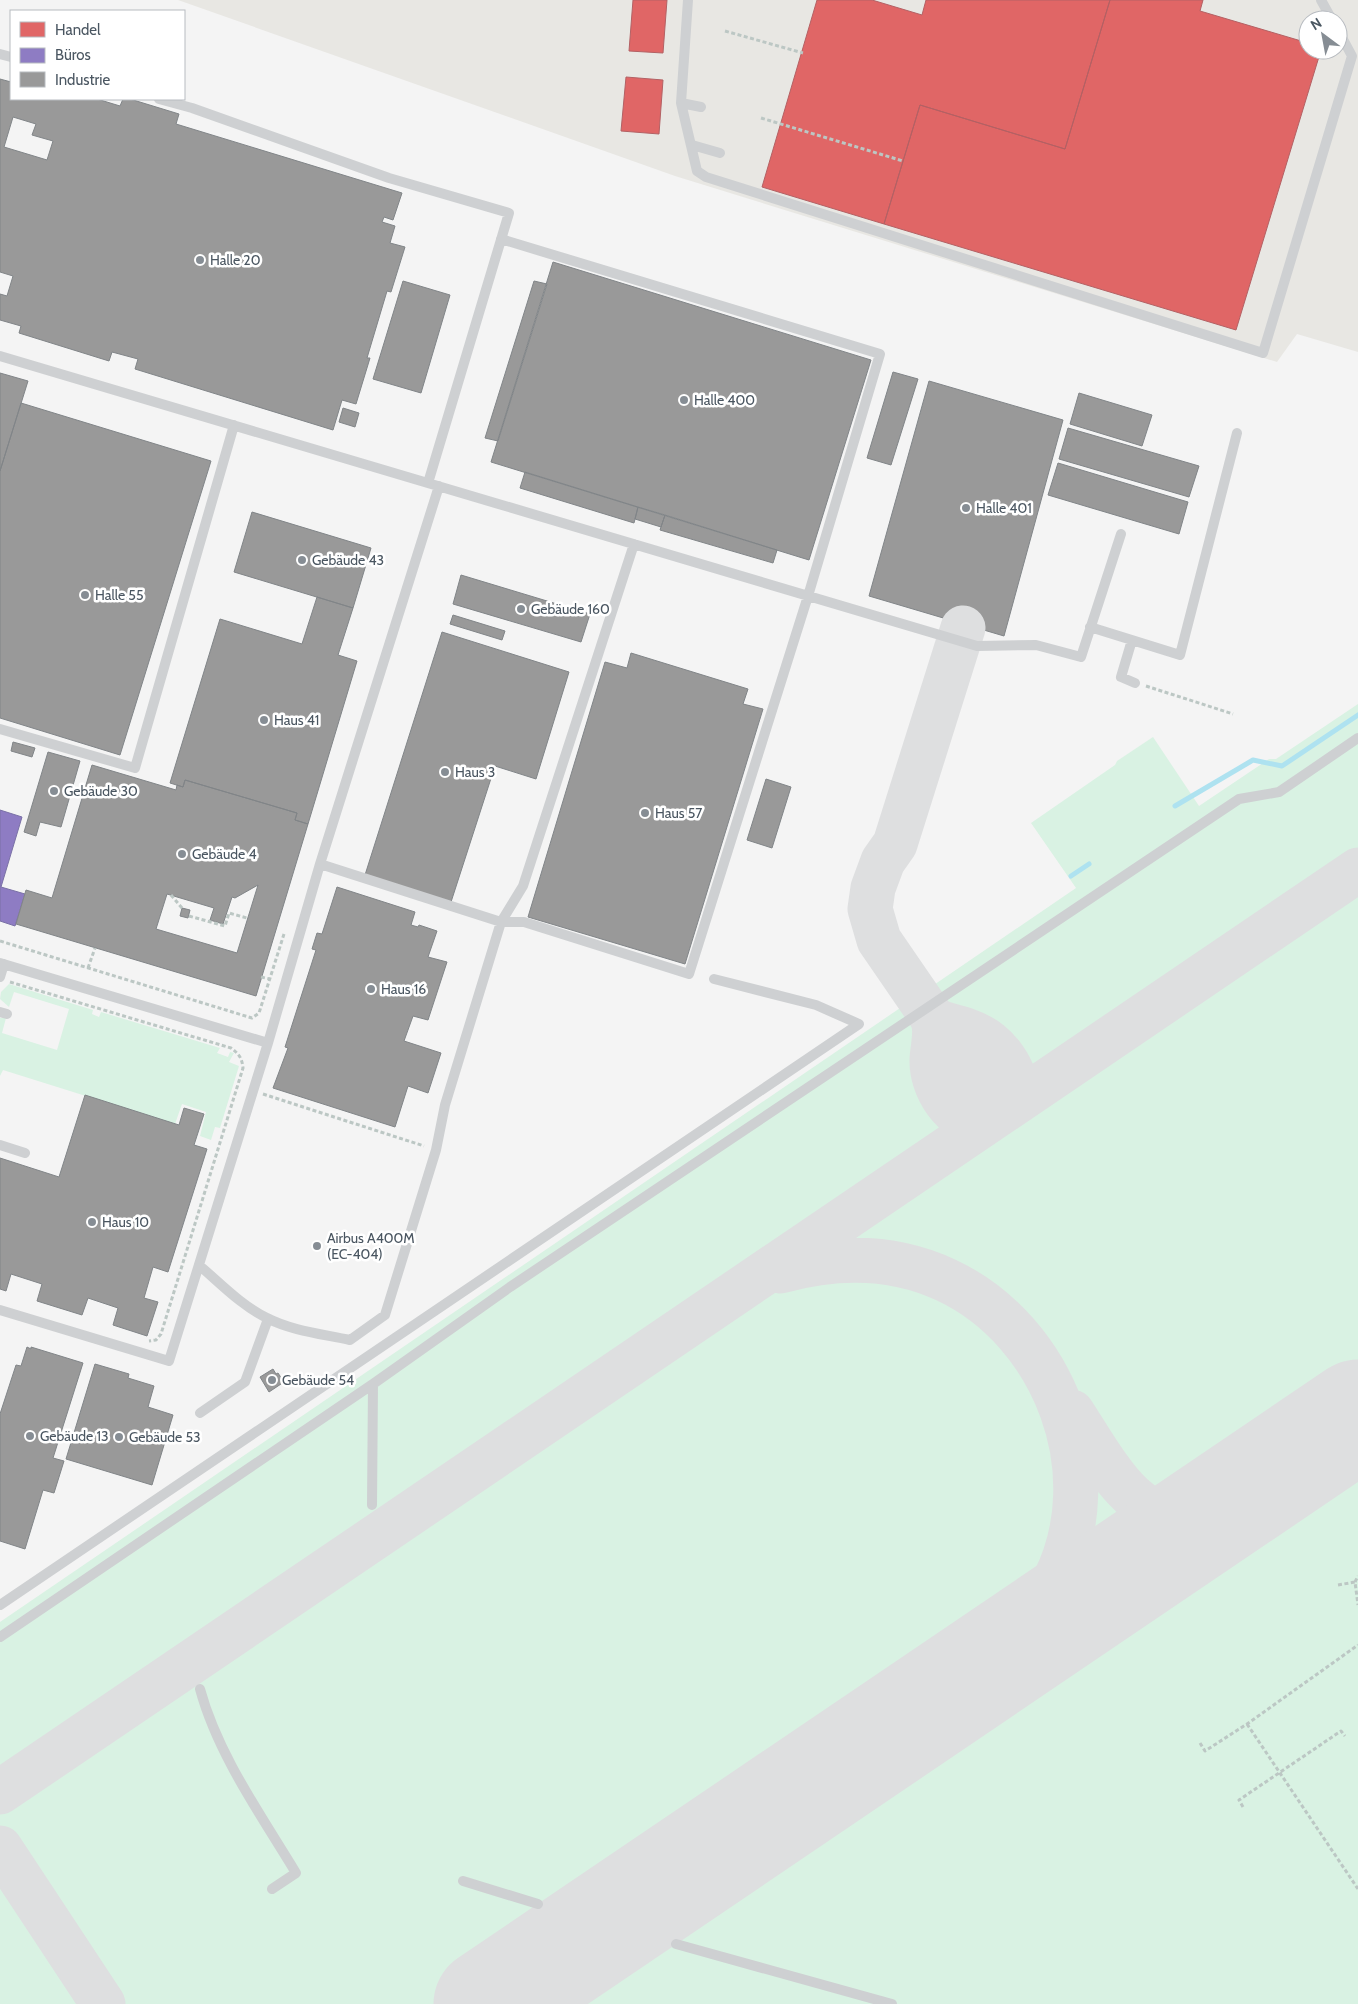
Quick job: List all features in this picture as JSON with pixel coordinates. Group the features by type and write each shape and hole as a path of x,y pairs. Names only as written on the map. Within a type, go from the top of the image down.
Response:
{"lane":[{"path":"688,0 681,103 697,171 706,177 1263,353 1352,56 1348,49"},
{"path":"163,100 192,108 389,178 509,214 428,483"},
{"path":"681,103 700,107"},
{"path":"692,145 720,153"},
{"path":"320,864 501,922 524,922 689,974 808,596 880,354 501,239"},
{"path":"0,356 977,646 1036,645 1081,657 1120,534"},
{"path":"0,729 135,768 234,425"},
{"path":"1090,628 1180,655 1237,432"},
{"path":"1,1313 169,1361 268,1044 320,864 439,486"},
{"path":"200,1266 246,1305 268,1319 307,1331 350,1340 386,1315 436,1150 445,1105 501,922 523,886 634,544"},
{"path":"1132,640 1121,677 1135,683"},
{"path":"0,1637 373,1384 519,1282 1239,799 1279,792 1358,738"},
{"path":"5,979 2,963 268,1044"},
{"path":"0,1605 858,1024 816,1005 714,979"},
{"path":"0,1145 25,1153"},
{"path":"200,1413 244,1382 268,1319"},
{"path":"372,1505 373,1384"},
{"path":"200,1689 208,1719 247,1792 296,1873 272,1889"},
{"path":"463,1882 538,1904"},
{"path":"676,1944 890,2004"}],"path":[{"path":"725,32 803,53"},
{"path":"761,118 903,161"},
{"path":"1135,683 1233,714"},
{"path":"171,895 182,908"},
{"path":"189,916 225,926 229,913 247,918"},
{"path":"0,941 252,1018"},
{"path":"88,968 96,948"},
{"path":"261,977 270,979"},
{"path":"5,979 232,1048 238,1053 242,1061 243,1068 161,1334 156,1340 140,1341"},
{"path":"253,1090 436,1150"},
{"path":"1358,1576 1355,1582 1358,1605"},
{"path":"1338,1584 1355,1582"},
{"path":"1200,1743 1205,1751 1247,1724 1358,1645"},
{"path":"1247,1724 1358,1889"},
{"path":"1243,1807 1239,1800 1341,1731 1345,1736"}],"shaded area":[{"path":"178,0 1358,0 1358,352 1297,334 1277,362 675,176"}],"green space":[{"path":"1358,704 1358,2004 0,2004 0,1622 1076,888 1031,823 1115,765 1117,761 1153,737 1199,806 1269,759 1276,759"},
{"path":"9,984 93,1010 92,1014 99,1017 101,1012 220,1048 217,1053 228,1057 230,1052 234,1053 229,1062 239,1066 220,1128 215,1127 211,1140 200,1136 206,1112 182,1104 175,1124 3,1070 0,1076 0,1018 6,1018 2,1033 57,1050 69,1009 14,992 9,1007 0,999 1,992"}],"building: Handel":[{"path":"633,0 667,0 663,53 629,51"},
{"path":"817,0 872,0 922,15 926,0 1110,0 1065,149 920,105 884,224 762,187"},
{"path":"1110,0 1203,0 1200,11 1298,40 1298,60 1318,60 1236,330 884,224 920,105 1065,149"},
{"path":"626,77 663,80 659,134 621,131"}],"building: Büros":[{"path":"0,810 22,817 1,887 25,894 15,926 0,921"}],"building: Industrie":[{"name":"Halle 20","path":"0,79 10,82 10,100 100,100 120,106 123,100 133,100 179,114 176,124 402,193 393,220 384,217 382,222 395,226 390,243 405,247 391,292 387,291 367,358 370,358 356,404 342,400 333,430 135,369 138,359 112,352 109,361 19,333 21,326 0,320 0,294 7,296 13,276 0,272","holes":["13,117 36,124 32,135 53,141 47,160 4,147"]},
{"name":"Halle 400","path":"553,262 871,360 809,560 491,462"},
{"path":"403,281 450,295 421,393 373,379"},
{"path":"534,281 547,284 498,441 485,438"},
{"path":"893,372 918,379 891,465 867,458"},
{"path":"0,373 28,381 0,471"},
{"name":"Halle 401","path":"929,381 1063,420 1004,636 869,596"},
{"path":"1079,393 1152,415 1142,446 1070,424"},
{"name":"Halle 55","path":"21,403 211,461 120,755 0,718 0,471"},
{"path":"343,408 359,413 355,427 339,422"},
{"path":"1068,428 1199,466 1189,497 1059,459"},
{"path":"1058,463 1188,502 1179,534 1048,495"},
{"path":"525,472 638,507 634,523 520,488"},
{"path":"638,507 665,515 661,527 635,519"},
{"name":"Gebäude 43","path":"252,512 371,548 353,608 234,572"},
{"path":"665,515 777,550 773,563 660,530"},
{"name":"Gebäude 160","path":"461,575 590,614 581,642 453,604"},
{"name":"Haus 41","path":"317,597 353,608 338,655 357,661 308,824 295,820 297,813 185,780 183,787 170,783 220,619 302,644"},
{"path":"453,615 505,631 502,640 450,624"},
{"name":"Haus 3","path":"442,632 569,672 536,779 495,766 451,902 365,875"},
{"name":"Haus 57","path":"631,653 748,689 743,704 763,709 685,964 528,917 605,662 627,668"},
{"path":"13,742 35,748 32,757 11,751"},
{"name":"Gebäude 30","path":"48,752 80,761 61,827 40,822 36,836 24,832"},
{"name":"Gebäude 4","path":"92,765 176,790 177,785 183,787 185,780 297,813 295,820 308,824 256,996 16,924 26,890 52,898","holes":["258,885 237,953 156,929 167,894 214,908 210,920 223,924 232,897 235,898"]},
{"path":"766,779 791,787 772,848 747,840"},
{"name":"Haus 16","path":"337,887 415,912 411,925 418,927 419,925 437,931 428,957 447,962 428,1020 413,1016 404,1041 441,1053 428,1093 408,1086 395,1127 273,1088 288,1048 285,1047 316,950 312,949 317,933 322,934"},
{"path":"182,908 190,910 188,918 180,916"},
{"name":"Haus 10","path":"85,1095 179,1125 184,1108 204,1114 194,1145 207,1149 168,1272 153,1267 144,1298 158,1302 147,1336 113,1325 118,1308 88,1298 82,1315 37,1301 42,1284 11,1274 6,1291 0,1289 0,1158 59,1177"},
{"name":"Gebäude 13","path":"27,1347 83,1363 53,1458 64,1461 54,1493 43,1490 25,1549 0,1541 0,1414 16,1365 21,1366"},
{"name":"Gebäude 53","path":"95,1364 129,1374 128,1378 154,1386 148,1407 173,1415 152,1485 66,1459"},
{"name":"Gebäude 54","path":"273,1369 284,1382 269,1392 260,1377"}],"waterway":[{"path":"1175,806 1253,760 1282,766 1358,715"},
{"path":"1071,876 1089,864"}],"taxiway":[{"path":"963,628 895,844 883,861 873,888 870,909 879,940 982,1090 1005,1101 1018,1100"},
{"path":"0,1792 1358,870"},
{"path":"932,1018 979,1036 997,1050 1005,1059 1014,1080 1015,1102"},
{"path":"933,1020 935,1034 932,1059 933,1070 940,1092 953,1110 962,1117 972,1122 983,1124"},
{"path":"780,1271 822,1263 864,1260 905,1266 946,1280 984,1303 1017,1333 1043,1369 1062,1409 1073,1452 1076,1496 1070,1540 1054,1582 1037,1611 1016,1636 967,1680"},
{"path":"1072,1412 1117,1479 1146,1507 1163,1515 1187,1517 1232,1500"},
{"path":"0,1848 103,2004"}],"runway":[{"path":"489,2004 1358,1415"}],"place":[{"name":"Halle 20","path":"200,260"},
{"name":"Halle 400","path":"684,400"},
{"name":"Halle 401","path":"966,508"},
{"name":"Gebäude 43","path":"302,560"},
{"name":"Halle 55","path":"85,595"},
{"name":"Gebäude 160","path":"521,609"},
{"name":"Haus 41","path":"264,720"},
{"name":"Haus 3","path":"445,772"},
{"name":"Gebäude 30","path":"54,791"},
{"name":"Haus 57","path":"645,813"},
{"name":"Gebäude 4","path":"182,854"},
{"name":"Haus 16","path":"371,989"},
{"name":"Haus 10","path":"92,1222"},
{"name":"Airbus A400M (EC-404)","path":"317,1246"},
{"name":"Gebäude 54","path":"272,1380"},
{"name":"Gebäude 13","path":"30,1436"},
{"name":"Gebäude 53","path":"119,1437"}]}
